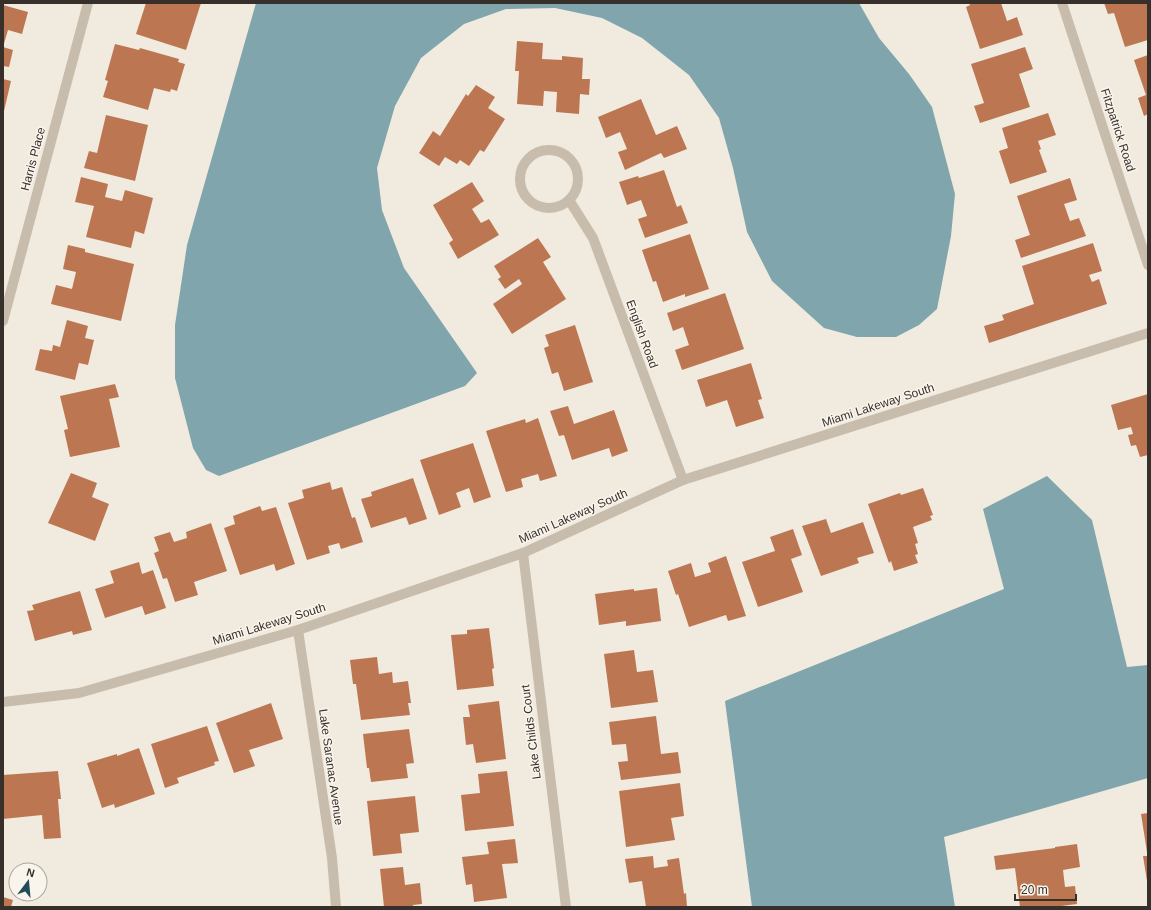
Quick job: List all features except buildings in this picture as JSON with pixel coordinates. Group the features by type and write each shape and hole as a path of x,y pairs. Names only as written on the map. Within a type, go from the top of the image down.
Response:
{"street":[{"name":"Harris Place","path":"3,322 88,3"},
{"name":"Fitzpatrick Road","path":"1062,3 1148,265"},
{"path":"540,151 558,151 567,156 574,163 578,172 578,182 575,192 569,200 562,205 553,208 543,208 534,204 527,198 522,190 520,181 521,172 525,163 531,156 540,151"},
{"name":"English Road","path":"569,200 593,238 683,480"},
{"name":"Miami Lakeway South","path":"3,702 79,693 298,630 523,553 683,480 1148,333"},
{"name":"Lake Childs Court","path":"523,553 566,907"},
{"name":"Lake Saranac Avenue","path":"298,630 332,858 336,907"}],"water":[{"path":"256,3 859,3 879,38 909,74 932,107 955,194 951,236 937,309 919,325 896,337 857,337 824,328 772,281 747,232 733,168 719,118 689,75 642,38 602,18 555,8 506,9 464,24 421,58 395,106 377,168 382,210 404,268 477,373 465,386 219,476 206,470 193,448 175,378 175,325 187,245"},
{"path":"1047,476 1092,520 1127,667 1148,665 1148,778 944,837 955,907 752,907 725,701 1004,589 983,509"}]}
